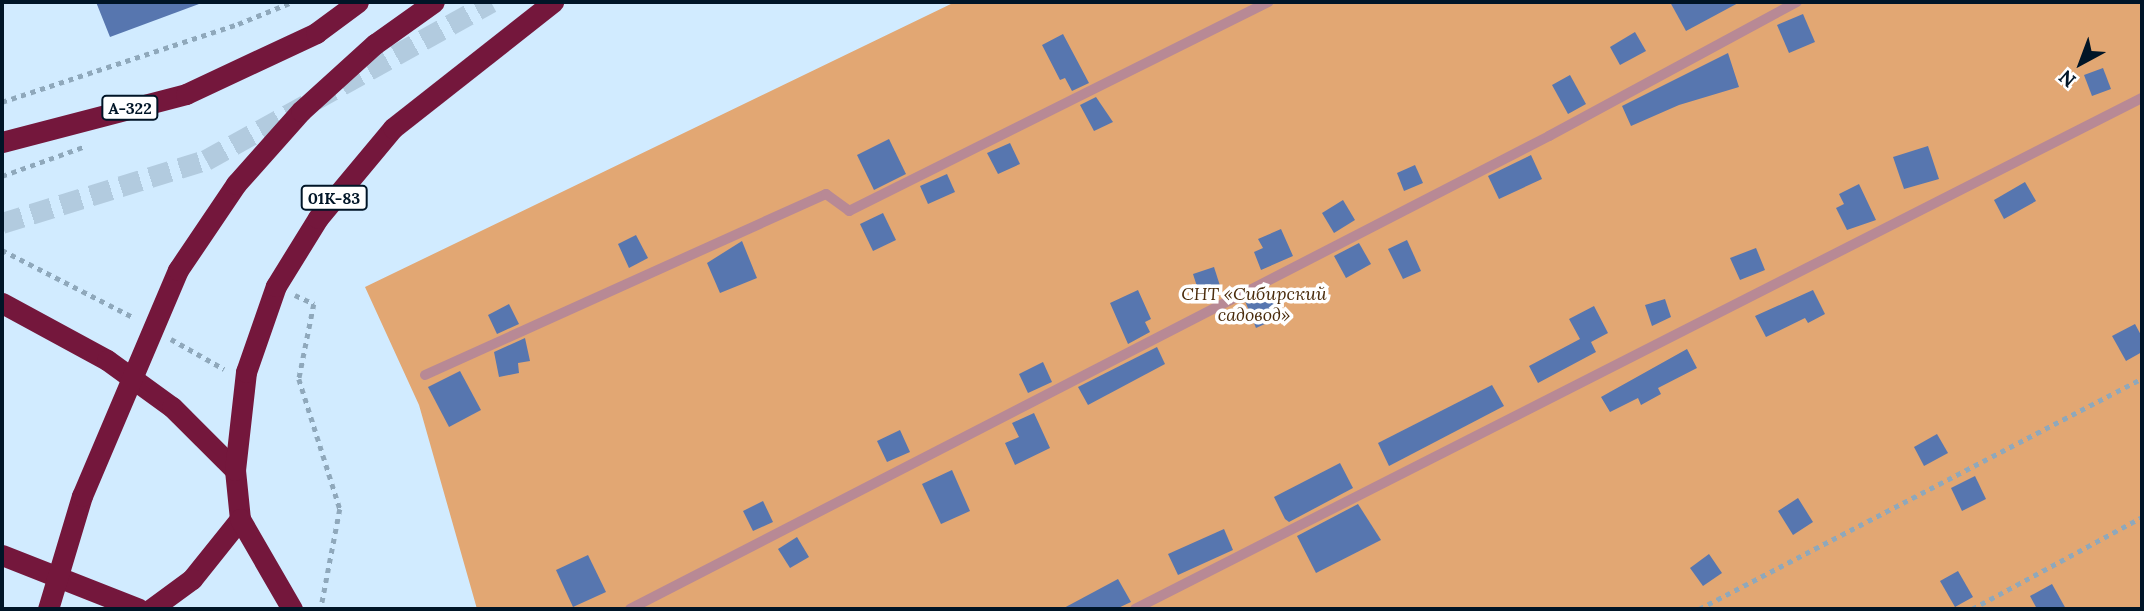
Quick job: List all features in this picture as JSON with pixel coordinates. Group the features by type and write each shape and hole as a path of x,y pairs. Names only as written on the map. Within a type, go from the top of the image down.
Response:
{"highway":[{"name":"А-322","path":"2,142 186,94 316,33 358,2"},
{"path":"48,609 82,496 178,270 236,184 301,111 375,44 434,2"},
{"name":"01К-83","path":"235,470 246,372 276,286 318,218 393,128 553,2"},
{"path":"2,303 107,360 172,407 235,470 240,519 292,609"},
{"path":"151,609 192,579 240,519"},
{"path":"2,555 139,609"}],"lane":[{"path":"425,375 826,194 849,211 1269,2"},
{"path":"630,609 1549,136 1797,2"},
{"path":"1135,609 2142,98"}],"path":[{"path":"2,102 238,24 292,2"},
{"path":"1699,609 2142,378"},
{"path":"1972,609 2142,517"}],"green space":[{"name":"СНТ «Сибирский садовод»","path":"955,2 2142,2 2142,609 477,609 419,405 365,287"}],"building":[{"path":"96,2 199,2 199,4 110,37"},
{"path":"1670,2 1740,2 1686,31"},
{"path":"1803,14 1815,42 1789,53 1777,25"},
{"path":"1635,32 1646,51 1620,65 1610,47"},
{"path":"1063,34 1089,83 1072,91 1065,78 1060,80 1042,45"},
{"path":"1728,53 1739,87 1679,105 1631,126 1622,106"},
{"path":"2103,68 2111,89 2092,96 2084,75"},
{"path":"1570,75 1586,104 1568,114 1552,85"},
{"path":"1096,97 1113,122 1094,131 1080,105"},
{"path":"889,139 906,174 874,190 857,155"},
{"path":"1010,143 1020,164 998,174 987,153"},
{"path":"1928,146 1939,179 1904,189 1893,157"},
{"path":"1531,155 1542,179 1499,199 1488,176"},
{"path":"1415,165 1423,183 1404,191 1397,173"},
{"path":"947,174 955,192 928,204 920,186"},
{"path":"2025,182 2036,201 2004,219 1994,200"},
{"path":"1859,184 1876,220 1847,230 1836,208 1844,204 1839,194"},
{"path":"1343,200 1355,220 1334,233 1322,213"},
{"path":"883,213 896,240 873,251 860,224"},
{"path":"1281,229 1293,256 1261,270 1254,252 1263,248 1258,239"},
{"path":"636,235 648,258 629,268 618,244"},
{"path":"1407,240 1421,271 1403,279 1388,249"},
{"path":"742,241 757,278 720,293 707,263"},
{"path":"1359,243 1371,264 1346,278 1334,256"},
{"path":"1756,248 1765,270 1740,280 1730,258"},
{"path":"1214,267 1222,292 1201,299 1193,274"},
{"path":"1138,290 1151,319 1145,322 1150,332 1128,344 1110,303"},
{"path":"1268,290 1280,317 1256,328 1245,301"},
{"path":"1813,290 1825,314 1808,323 1805,318 1766,337 1755,316"},
{"path":"1665,299 1671,317 1652,326 1645,305"},
{"path":"509,304 519,324 497,334 488,315"},
{"path":"1594,306 1608,333 1591,342 1596,352 1538,383 1529,366 1580,339 1569,319"},
{"path":"2135,324 2142,337 2142,352 2126,361 2112,336"},
{"path":"525,338 530,361 518,363 519,373 499,377 494,352"},
{"path":"1157,347 1165,364 1088,405 1078,387"},
{"path":"1687,349 1697,368 1658,388 1661,394 1641,405 1638,398 1610,412 1601,397"},
{"path":"1043,362 1052,382 1028,393 1019,374"},
{"path":"460,371 481,410 449,427 428,387"},
{"path":"1492,385 1504,406 1389,466 1378,443"},
{"path":"1034,413 1050,448 1015,465 1005,443 1019,437 1012,423"},
{"path":"900,430 910,452 887,462 877,441"},
{"path":"1937,434 1948,453 1924,466 1914,447"},
{"path":"1340,463 1353,488 1289,522 1285,519 1274,497"},
{"path":"952,470 970,511 941,524 922,484"},
{"path":"1975,476 1986,499 1962,511 1951,488"},
{"path":"1798,498 1813,522 1793,535 1778,511"},
{"path":"763,501 773,522 753,531 743,511"},
{"path":"1358,504 1381,540 1316,573 1297,536"},
{"path":"1224,529 1233,550 1178,575 1168,554"},
{"path":"797,537 809,557 790,568 778,549"},
{"path":"1709,554 1722,573 1703,586 1690,568"},
{"path":"588,555 606,592 573,607 556,570"},
{"path":"1958,571 1973,597 1955,607 1940,581"},
{"path":"1118,579 1131,602 1116,609 1062,609"},
{"path":"2052,584 2066,609 2037,609 2030,596"}],"tunnel":[{"path":"2,223 206,160 491,2"}]}
